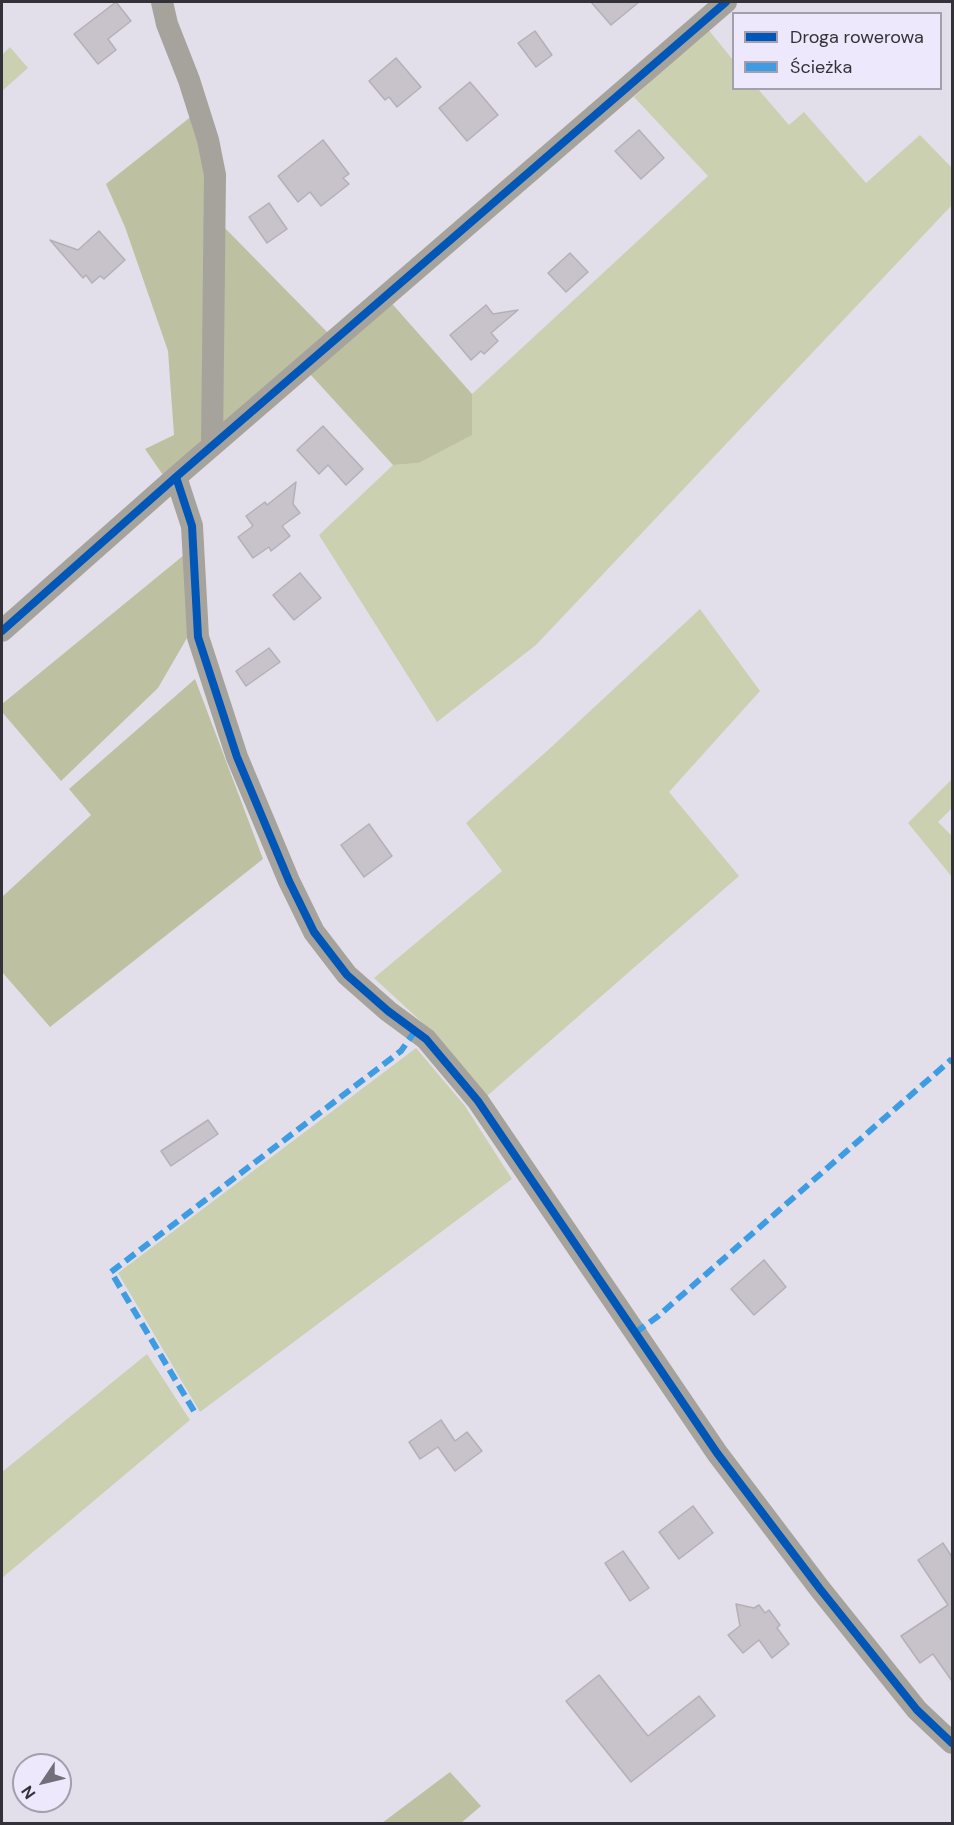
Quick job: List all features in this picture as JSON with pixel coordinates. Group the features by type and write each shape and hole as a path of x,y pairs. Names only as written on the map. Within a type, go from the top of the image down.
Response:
{"street":[{"path":"162,2 167,24 189,80 205,130 215,175 212,446"},
{"path":"2,631 176,477 726,2"},
{"path":"176,477 192,526 198,637 237,757 289,880 314,932 347,975 388,1011 426,1039 478,1101 717,1453 820,1589 917,1710 952,1743"}],"green space":[{"path":"707,28 732,59 732,90 759,90 789,125 804,112 866,183 920,135 952,168 952,205 536,645 437,722 319,535 393,465 419,463 471,435 472,394 708,176 634,97"},
{"path":"10,47 28,68 2,91 2,55"},
{"path":"193,115 207,175 204,443 163,475 145,449 174,435 168,351 125,227 106,184"},
{"path":"220,223 328,333 379,289 472,394 472,435 419,463 393,465 310,374 220,426"},
{"path":"184,555 191,631 158,688 61,781 2,712 2,704"},
{"path":"700,609 760,691 669,792 739,876 487,1096 426,1026 374,978 502,871 466,823"},
{"path":"195,679 263,859 50,1027 2,972 2,897 91,815 69,789"},
{"path":"952,779 952,808 938,822 952,836 952,877 908,823"},
{"path":"416,1048 465,1106 512,1179 200,1412 118,1273"},
{"path":"147,1354 190,1420 2,1578 2,1472"},
{"path":"450,1772 481,1806 461,1823 382,1823"}],"building":[{"path":"116,2 131,21 108,39 116,50 98,64 74,34"},
{"path":"591,2 639,2 611,25"},
{"path":"535,31 552,55 536,67 518,43"},
{"path":"396,58 421,87 397,107 389,97 385,100 369,81"},
{"path":"470,82 498,115 467,141 439,108"},
{"path":"639,130 664,158 641,179 615,151"},
{"path":"323,140 349,174 343,178 349,184 321,206 310,192 298,202 278,176"},
{"path":"269,203 287,229 267,243 249,217"},
{"path":"99,231 125,260 104,279 100,276 92,283 86,275 83,278 50,240 78,250"},
{"path":"570,253 588,272 566,292 548,273"},
{"path":"486,305 493,314 518,310 491,333 498,341 484,354 481,351 471,360 450,335"},
{"path":"323,426 363,469 346,485 328,465 319,474 297,450"},
{"path":"296,482 293,504 300,513 282,526 290,536 271,551 269,547 253,558 238,537 253,526 246,516 265,502 267,505"},
{"path":"300,573 321,598 294,620 273,595"},
{"path":"269,648 280,662 246,686 236,671"},
{"path":"369,824 392,856 364,877 341,845"},
{"path":"208,1120 218,1134 171,1166 161,1151"},
{"path":"764,1260 786,1287 754,1315 731,1289"},
{"path":"441,1420 455,1441 467,1432 482,1451 455,1471 438,1447 420,1459 409,1442"},
{"path":"693,1506 713,1533 679,1559 659,1532"},
{"path":"943,1543 952,1557 952,1681 933,1654 920,1663 901,1636 948,1605 918,1560"},
{"path":"623,1551 649,1588 630,1601 605,1563"},
{"path":"736,1604 754,1608 759,1605 765,1613 769,1610 780,1625 777,1628 789,1644 772,1658 759,1640 743,1653 728,1635 740,1626"},
{"path":"599,1675 648,1736 699,1696 715,1716 631,1782 566,1701"}],"marked path":[{"path":"194,1411 111,1272 401,1051 415,1031"},
{"path":"635,1333 657,1317 952,1059"}],"cycle path":[{"path":"2,631 176,477 726,2"},
{"path":"176,477 192,526 198,637 237,757 289,881 314,932 347,975 388,1011 426,1039 478,1101 717,1453 820,1589 917,1710 952,1743"}]}
